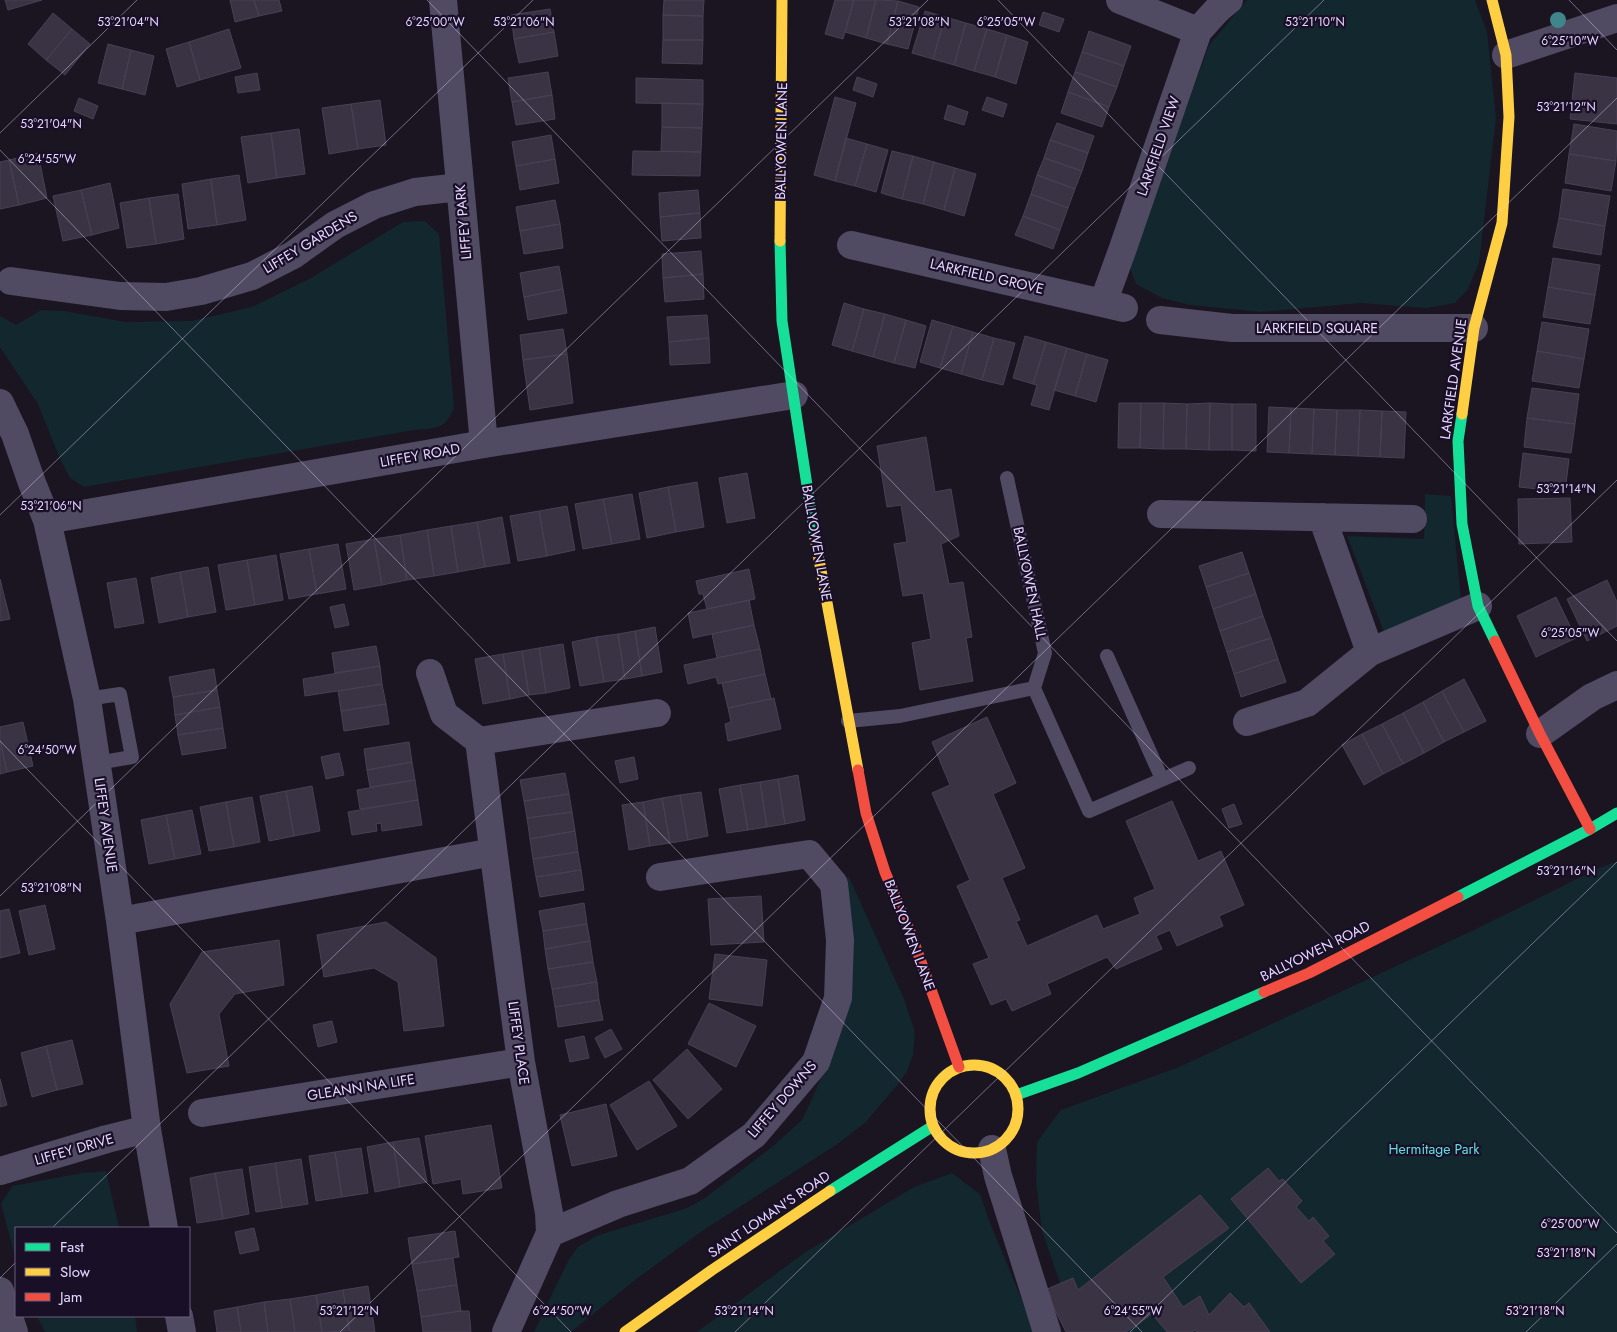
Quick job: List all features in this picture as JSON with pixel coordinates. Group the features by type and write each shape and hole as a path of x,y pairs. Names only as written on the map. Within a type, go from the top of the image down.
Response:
{"street":[{"name":"LIFFEY PARK","path":"442,0 484,444"},
{"name":"BALLYOWEN LANE","path":"782,0 780,226 782,320 818,557 866,814 885,872 911,934 959,1067"},
{"path":"1120,0 1198,31"},
{"name":"LARKFIELD VIEW","path":"1113,305 1123,248 1198,31 1229,0"},
{"name":"LARKFIELD AVENUE","path":"1492,0 1506,55 1509,117 1502,222 1474,328 1458,440 1462,524 1478,606 1540,734 1590,829"},
{"path":"1506,55 1617,18"},
{"name":"LIFFEY GARDENS","path":"11,281 120,296 166,297 201,291 252,276 293,255 334,225 374,205 415,192 460,187"},
{"name":"LARKFIELD GROVE","path":"851,245 1113,305"},
{"name":"LARKFIELD SQUARE","path":"1160,320 1232,328 1474,328"},
{"name":"LIFFEY ROAD","path":"47,520 484,444 794,394"},
{"name":"LIFFEY AVENUE","path":"0,403 15,434 32,484 47,520 87,700 120,921 147,1129 164,1227"},
{"path":"1161,514 1413,519"},
{"path":"1322,517 1370,652"},
{"path":"1247,722 1307,703 1370,652 1478,606"},
{"path":"430,674 444,714 479,740 657,713"},
{"path":"1540,734 1592,697 1617,685"},
{"name":"LIFFEY PLACE","path":"479,740 520,1062 549,1212 550,1233"},
{"name":"BALLYOWEN ROAD","path":"1016,1095 1078,1073 1309,973 1590,829 1617,813"},
{"path":"120,921 493,852"},
{"name":"LIFFEY DOWNS","path":"550,1233 618,1204 690,1181 754,1135 816,1062 838,998 840,940 834,884 809,854 660,877"},
{"name":"GLEANN NA LIFE","path":"202,1113 520,1062"},
{"path":"972,1064 987,1066 999,1072 1009,1082 1016,1095 1018,1108 1011,1132 1003,1142 992,1149 979,1153 965,1152 951,1147 940,1138 933,1126 930,1106 936,1085 946,1074 959,1067 972,1064"},
{"name":"SAINT LOMAN'S ROAD","path":"625,1332 758,1238 933,1126"},
{"name":"LIFFEY DRIVE","path":"0,1171 147,1129"},
{"path":"992,1149 998,1176 1048,1332"},
{"path":"506,1332 550,1233"},
{"path":"0,1291 14,1332"},
{"path":"179,1317 182,1332"}],"lane":[{"name":"BALLYOWEN HALL","path":"1007,478 1045,653 1034,688"},
{"path":"1107,656 1162,779"},
{"path":"848,721 900,716 1034,688 1089,811 1189,768"},
{"path":"87,700 120,694 132,757 97,763"}],"green space":[{"path":"1247,0 1475,0 1487,32 1496,118 1479,263 1468,289 1455,303 1427,308 1360,303 1261,312 1190,305 1162,298 1136,284 1129,265 1209,45"},
{"path":"425,221 439,234 454,408 443,424 434,428 84,487 70,478 60,459 38,404 0,347 0,316 16,325 41,310 64,311 125,322 191,321 252,307 311,278 403,222"},
{"path":"1425,494 1451,496 1461,600 1384,632 1347,536 1424,539"},
{"name":"Hermitage Park","path":"1617,861 1617,1332 1077,1332 1042,1231 1036,1182 1037,1142 1061,1110 1179,1067 1476,929"},
{"path":"849,877 904,999 915,1032 913,1055 907,1071 899,1083 865,1123 836,1145 702,1231 635,1280 571,1332 534,1332 568,1261 578,1247 596,1236 687,1208 705,1198 772,1147 802,1120 843,1021 842,880"},
{"path":"106,1171 119,1227 15,1227 15,1256 1,1204 12,1186 82,1173"},
{"path":"952,1173 980,1194 1035,1332 697,1332 804,1253 914,1187"},
{"path":"38,1317 135,1317 137,1332 45,1332"}],"building":[{"path":"5,0 42,0 8,10"},
{"path":"230,0 254,0 259,16 235,22"},
{"path":"254,0 279,0 282,11 259,16"},
{"path":"664,0 704,0 703,16 663,15"},
{"path":"835,0 854,0 843,39 825,34"},
{"path":"854,0 876,0 866,38 845,32"},
{"path":"876,0 898,1 887,44 866,38"},
{"path":"898,1 919,7 908,49 887,44"},
{"path":"550,9 554,32 514,39 511,15"},
{"path":"925,11 945,17 933,59 912,53"},
{"path":"1043,12 1064,19 1059,32 1039,25"},
{"path":"53,13 72,29 46,60 28,44"},
{"path":"663,15 703,16 703,40 663,40"},
{"path":"945,17 966,23 954,65 933,59"},
{"path":"966,23 987,29 974,71 954,65"},
{"path":"72,29 90,44 65,75 46,60"},
{"path":"229,29 241,68 200,80 189,42"},
{"path":"987,29 1007,35 995,77 974,71"},
{"path":"1089,31 1131,46 1124,66 1082,52"},
{"path":"554,32 558,56 519,63 514,39"},
{"path":"1007,35 1028,42 1016,84 995,77"},
{"path":"663,40 703,40 702,64 662,63"},
{"path":"189,42 200,80 177,87 166,49"},
{"path":"108,44 131,50 122,89 98,83"},
{"path":"131,50 154,56 145,95 122,89"},
{"path":"1082,52 1124,66 1117,87 1075,72"},
{"path":"548,72 552,95 512,102 508,78"},
{"path":"1075,72 1117,87 1109,107 1068,92"},
{"path":"257,73 260,90 238,93 235,77"},
{"path":"1575,73 1617,78 1617,124 1570,119"},
{"path":"857,77 877,84 873,97 853,90"},
{"path":"636,78 703,80 703,104 636,103"},
{"path":"1068,92 1109,107 1102,127 1061,113"},
{"path":"552,95 555,119 516,125 512,102"},
{"path":"835,97 856,103 835,181 814,175"},
{"path":"987,97 1007,104 1003,117 982,110"},
{"path":"79,98 98,106 93,119 74,111"},
{"path":"380,100 386,145 358,149 351,104"},
{"path":"662,103 703,104 702,128 662,127"},
{"path":"351,104 358,149 329,154 322,108"},
{"path":"948,105 968,112 964,125 944,119"},
{"path":"1057,123 1094,136 1088,153 1050,140"},
{"path":"1574,124 1617,131 1616,161 1569,154"},
{"path":"662,127 702,128 701,152 661,151"},
{"path":"299,129 305,174 277,178 271,133"},
{"path":"271,133 277,178 248,183 241,137"},
{"path":"551,135 555,159 516,166 512,142"},
{"path":"846,138 867,144 855,186 835,181"},
{"path":"1050,140 1088,153 1082,171 1044,158"},
{"path":"867,144 888,150 876,192 855,186"},
{"path":"633,151 701,152 700,176 632,175"},
{"path":"892,151 913,156 902,199 881,193"},
{"path":"38,153 47,198 19,205 9,160"},
{"path":"1569,154 1616,161 1611,191 1565,183"},
{"path":"913,156 934,162 923,204 902,199"},
{"path":"1044,158 1082,171 1075,189 1037,175"},
{"path":"555,159 559,183 520,190 516,166"},
{"path":"9,160 19,205 0,209 0,162"},
{"path":"934,162 955,168 944,210 923,204"},
{"path":"955,168 976,174 964,216 944,210"},
{"path":"239,175 246,220 217,225 211,179"},
{"path":"1037,175 1075,189 1068,208 1031,194"},
{"path":"211,179 217,225 188,229 182,184"},
{"path":"110,183 119,228 92,235 81,190"},
{"path":"1563,189 1610,196 1605,226 1559,218"},
{"path":"81,190 92,235 63,241 53,196"},
{"path":"698,190 700,213 660,217 659,193"},
{"path":"178,194 184,239 156,244 149,198"},
{"path":"1031,194 1068,208 1060,230 1023,216"},
{"path":"149,198 156,244 127,248 120,203"},
{"path":"555,200 560,224 520,231 516,207"},
{"path":"700,213 701,238 662,241 660,217"},
{"path":"1023,216 1060,230 1053,249 1015,235"},
{"path":"1559,218 1605,226 1601,255 1553,247"},
{"path":"560,224 563,248 524,254 520,231"},
{"path":"701,251 703,274 663,278 662,254"},
{"path":"1553,258 1600,265 1595,295 1548,287"},
{"path":"559,266 563,289 524,297 520,273"},
{"path":"703,274 704,299 665,302 663,278"},
{"path":"1548,287 1595,295 1590,324 1543,317"},
{"path":"563,289 567,313 528,320 524,297"},
{"path":"844,303 864,309 852,351 832,345"},
{"path":"864,309 885,314 873,357 852,351"},
{"path":"885,314 906,320 894,363 873,357"},
{"path":"707,315 709,338 669,342 667,317"},
{"path":"906,320 926,326 915,368 894,363"},
{"path":"932,320 953,326 940,368 920,362"},
{"path":"1542,322 1589,329 1584,359 1537,351"},
{"path":"953,326 973,332 961,374 940,368"},
{"path":"563,329 567,354 523,360 520,335"},
{"path":"973,332 994,338 982,380 961,374"},
{"path":"1025,336 1046,342 1033,384 1013,378"},
{"path":"709,338 710,363 670,365 669,342"},
{"path":"994,338 1015,343 1003,385 982,380"},
{"path":"1046,342 1067,348 1049,410 1031,405 1037,385 1033,384"},
{"path":"1067,348 1087,354 1075,396 1054,390"},
{"path":"1537,351 1584,359 1579,388 1532,381"},
{"path":"567,354 573,403 530,410 523,360"},
{"path":"1087,354 1108,360 1096,402 1075,396"},
{"path":"1532,388 1579,394 1575,424 1527,418"},
{"path":"1119,403 1141,403 1140,448 1118,448"},
{"path":"1141,403 1164,403 1163,449 1140,448"},
{"path":"1164,403 1187,404 1186,449 1163,449"},
{"path":"1210,403 1232,404 1232,450 1209,450"},
{"path":"1210,403 1209,450 1186,449 1187,404"},
{"path":"1232,404 1256,404 1256,451 1232,450"},
{"path":"1269,407 1291,408 1289,453 1267,452"},
{"path":"1291,408 1314,409 1312,454 1289,453"},
{"path":"1314,409 1337,410 1335,455 1312,454"},
{"path":"1337,410 1360,410 1358,456 1335,455"},
{"path":"1360,410 1382,411 1380,457 1358,456"},
{"path":"1382,411 1406,412 1404,458 1380,457"},
{"path":"1527,418 1575,424 1571,453 1524,447"},
{"path":"926,437 935,492 951,489 959,536 941,544 949,584 963,582 972,637 966,638 973,681 920,690 912,643 931,639 923,593 903,596 894,544 907,542 901,505 887,507 877,446"},
{"path":"1523,453 1569,459 1565,492 1519,487"},
{"path":"747,473 755,518 727,523 719,478"},
{"path":"697,482 704,527 676,532 668,487"},
{"path":"668,487 676,532 647,538 639,493"},
{"path":"632,494 640,539 612,544 603,499"},
{"path":"1570,498 1572,542 1519,544 1518,499"},
{"path":"603,499 612,544 583,549 575,504"},
{"path":"567,506 575,550 547,556 539,511"},
{"path":"539,511 547,556 518,561 510,516"},
{"path":"502,517 510,563 485,567 477,522"},
{"path":"477,522 485,567 458,572 451,526"},
{"path":"451,526 458,572 434,576 427,530"},
{"path":"427,530 434,576 407,580 400,535"},
{"path":"400,535 407,580 382,585 374,539"},
{"path":"374,539 382,585 354,590 346,544"},
{"path":"338,544 346,589 317,594 309,549"},
{"path":"309,549 317,594 289,599 280,554"},
{"path":"1242,552 1249,573 1206,587 1199,566"},
{"path":"276,555 283,600 255,605 247,560"},
{"path":"247,560 255,605 226,610 218,565"},
{"path":"208,567 216,612 188,617 180,572"},
{"path":"749,569 755,599 707,609 703,594 699,594 696,581"},
{"path":"180,572 188,617 159,623 151,578"},
{"path":"1249,573 1256,594 1213,609 1206,587"},
{"path":"136,578 144,623 115,628 107,583"},
{"path":"0,579 10,619 0,621"},
{"path":"1607,580 1617,602 1617,626 1587,641 1567,599"},
{"path":"1256,594 1263,616 1220,631 1213,609"},
{"path":"1556,597 1576,638 1536,657 1517,616"},
{"path":"749,600 754,625 693,638 688,613"},
{"path":"344,604 349,625 335,628 330,607"},
{"path":"1263,616 1271,638 1227,652 1220,631"},
{"path":"754,625 760,649 717,658 712,634"},
{"path":"655,627 662,672 642,676 635,631"},
{"path":"635,631 642,676 625,679 618,634"},
{"path":"618,634 625,679 604,682 596,637"},
{"path":"596,637 604,682 580,686 572,642"},
{"path":"1271,638 1278,659 1234,674 1227,652"},
{"path":"563,644 570,688 546,693 539,648"},
{"path":"376,646 380,666 335,673 332,653"},
{"path":"539,648 546,693 529,695 522,651"},
{"path":"760,649 765,674 718,684 716,677 688,684 684,665"},
{"path":"522,651 529,695 510,699 503,654"},
{"path":"503,654 510,699 483,704 475,659"},
{"path":"1278,659 1286,682 1241,697 1234,674"},
{"path":"380,666 382,684 305,696 303,679"},
{"path":"214,669 217,690 173,697 169,677"},
{"path":"765,674 771,699 728,708 722,683"},
{"path":"1464,679 1486,721 1464,732 1442,691"},
{"path":"382,684 386,704 341,711 338,691"},
{"path":"217,690 220,707 175,715 173,697"},
{"path":"1442,691 1464,732 1444,742 1423,702"},
{"path":"774,698 781,729 728,741 725,724 731,722 728,708"},
{"path":"1423,702 1444,742 1424,753 1403,713"},
{"path":"386,704 389,724 344,731 341,711"},
{"path":"220,707 223,728 178,735 175,715"},
{"path":"1403,713 1424,753 1403,764 1382,724"},
{"path":"987,717 1016,783 993,794 1025,868 1002,878 1020,920 1016,921 1027,946 1097,915 1103,929 1140,914 1134,898 1155,889 1126,821 1172,801 1198,861 1221,851 1244,905 1219,916 1223,926 1177,946 1170,930 1156,936 1162,949 1116,969 1107,957 1047,984 1051,994 1012,1011 1006,999 991,1005 973,964 989,958 957,886 970,880 932,793 950,785 932,742"},
{"path":"23,722 33,766 7,772 0,740 0,727"},
{"path":"1382,724 1403,764 1383,774 1362,734"},
{"path":"223,728 226,748 182,755 178,735"},
{"path":"1362,734 1383,774 1364,785 1342,745"},
{"path":"0,740 7,772 0,774"},
{"path":"409,742 412,762 367,770 364,749"},
{"path":"339,753 344,775 326,779 321,757"},
{"path":"634,757 638,779 620,783 615,761"},
{"path":"412,762 415,780 370,787 367,770"},
{"path":"565,773 569,794 524,801 520,780"},
{"path":"798,775 805,820 785,824 778,779"},
{"path":"778,779 785,824 767,827 760,782"},
{"path":"415,780 418,800 360,809 357,790"},
{"path":"760,782 767,827 748,830 740,785"},
{"path":"740,785 748,830 727,833 719,789"},
{"path":"312,786 320,831 294,836 286,791"},
{"path":"286,791 294,836 269,841 260,796"},
{"path":"701,792 708,836 688,840 680,795"},
{"path":"569,794 572,812 527,818 524,801"},
{"path":"680,795 688,840 670,843 662,798"},
{"path":"252,797 260,842 234,847 226,802"},
{"path":"662,798 670,843 650,846 643,802"},
{"path":"418,800 422,825 382,831 381,823 376,824 377,831 352,835 348,812"},
{"path":"226,802 234,847 209,851 200,807"},
{"path":"643,802 650,846 629,850 622,805"},
{"path":"1234,804 1242,824 1229,828 1222,809"},
{"path":"192,810 201,854 175,859 166,815"},
{"path":"572,812 575,831 530,839 527,818"},
{"path":"166,815 175,859 149,864 141,820"},
{"path":"575,831 578,852 533,859 530,839"},
{"path":"578,852 581,870 536,877 533,859"},
{"path":"581,870 584,890 540,897 536,877"},
{"path":"761,896 764,942 711,945 708,899"},
{"path":"584,903 587,924 543,931 539,911"},
{"path":"45,905 55,949 29,955 19,911"},
{"path":"9,909 20,953 0,958 0,911"},
{"path":"386,922 436,958 444,1026 404,1031 398,982 374,968 324,977 317,935"},
{"path":"587,924 590,941 545,949 543,931"},
{"path":"279,940 284,985 235,994 219,1014 229,1066 187,1073 170,1004 202,952"},
{"path":"590,941 593,962 548,969 545,949"},
{"path":"715,954 767,960 762,1006 709,999"},
{"path":"593,962 597,982 552,989 548,969"},
{"path":"597,982 599,1000 555,1007 552,989"},
{"path":"599,1000 603,1020 558,1027 555,1007"},
{"path":"709,1003 756,1026 736,1067 688,1044"},
{"path":"332,1021 337,1042 318,1047 313,1025"},
{"path":"611,1029 622,1049 605,1058 595,1038"},
{"path":"584,1036 589,1058 570,1062 565,1040"},
{"path":"72,1040 83,1084 57,1090 46,1046"},
{"path":"46,1046 57,1090 32,1097 21,1053"},
{"path":"687,1049 722,1089 688,1119 653,1080"},
{"path":"0,1079 7,1105 0,1107"},
{"path":"649,1081 677,1126 637,1150 610,1105"},
{"path":"606,1104 617,1156 572,1166 560,1115"},
{"path":"491,1125 502,1188 463,1194 461,1179 433,1184 425,1136"},
{"path":"419,1138 427,1182 400,1187 393,1142"},
{"path":"393,1142 400,1187 375,1192 367,1147"},
{"path":"361,1148 368,1193 342,1197 335,1152"},
{"path":"335,1152 342,1197 316,1201 309,1156"},
{"path":"301,1159 308,1204 282,1208 275,1163"},
{"path":"275,1163 282,1208 256,1212 249,1167"},
{"path":"1268,1168 1279,1181 1283,1179 1302,1201 1296,1207 1309,1221 1313,1217 1329,1236 1323,1241 1335,1254 1301,1283 1231,1199"},
{"path":"242,1169 249,1214 223,1219 215,1173"},
{"path":"215,1173 223,1219 197,1223 190,1178"},
{"path":"1200,1195 1229,1228 1163,1277 1183,1307 1200,1296 1209,1315 1230,1293 1244,1307 1249,1303 1270,1332 1197,1332 1195,1330 1192,1332 1167,1332 1152,1314 1126,1332 1066,1332 1045,1290 1073,1278 1078,1290"},
{"path":"254,1228 259,1250 240,1254 235,1232"},
{"path":"455,1231 459,1257 412,1264 408,1238"},
{"path":"453,1258 457,1285 417,1291 412,1264"},
{"path":"457,1285 461,1311 421,1317 417,1291"},
{"path":"368,1286 375,1332 350,1332 343,1290"},
{"path":"343,1290 349,1331 322,1332 316,1295"},
{"path":"316,1295 322,1332 295,1332 290,1299"},
{"path":"290,1299 295,1332 268,1332 264,1302"},
{"path":"264,1302 268,1332 241,1332 237,1307"},
{"path":"237,1307 241,1332 217,1332 214,1311"},
{"path":"469,1311 471,1332 423,1332 421,1317"}],"traffic: fast":[{"path":"780,241 782,321 815,538"},
{"path":"1462,414 1458,441 1462,524 1478,606 1495,641"},
{"path":"1458,897 1590,829 1617,813"},
{"path":"1016,1095 1078,1073 1264,992"},
{"path":"830,1191 933,1126"}],"traffic: slow":[{"path":"780,241 782,0"},
{"path":"1462,414 1474,328 1502,223 1509,117 1506,55 1492,0"},
{"path":"815,538 858,770"},
{"path":"974,1065 991,1068 1005,1078 1015,1092 1018,1109 1015,1126 1005,1140 991,1150 974,1153 957,1150 943,1140 933,1126 930,1109 933,1092 943,1078 957,1068 974,1065"},
{"path":"625,1332 712,1270 830,1191"}],"traffic: jam":[{"path":"1495,641 1540,734 1590,829"},
{"path":"858,770 866,813 885,872 911,934 959,1067"},
{"path":"1264,992 1309,973 1458,897"}]}
